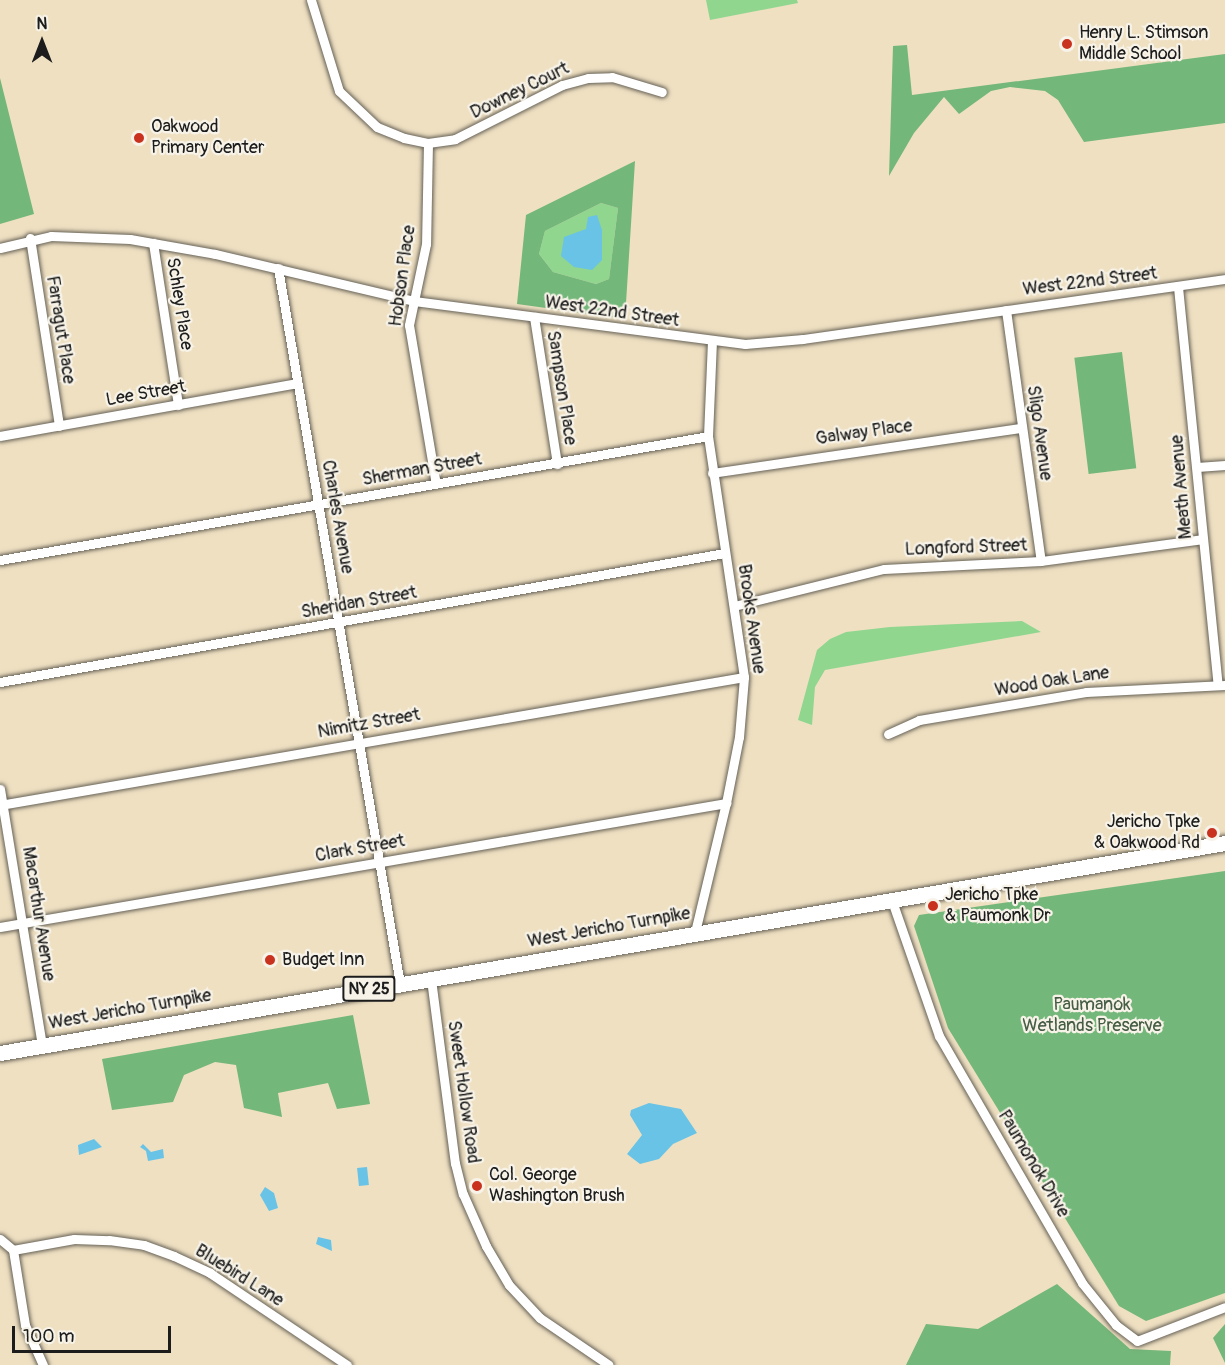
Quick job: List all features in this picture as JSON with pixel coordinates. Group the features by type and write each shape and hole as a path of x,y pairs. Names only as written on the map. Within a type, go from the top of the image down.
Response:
{"main road":[{"name":"West Jericho Turnpike","path":"0,1053 695,932 892,901 1225,843"}],"street":[{"path":"311,0 339,91 377,127 404,138 428,143"},
{"name":"Downey Court","path":"428,143 455,139 475,131 562,85 588,78 612,77 662,92"},
{"name":"Hobson Place","path":"428,143 426,244 409,325 436,484"},
{"name":"West 22nd Street","path":"0,248 30,238 89,236 153,243 278,268 414,301 712,342 769,344 1225,279"},
{"name":"Farragut Place","path":"30,238 59,426"},
{"name":"Schley Place","path":"153,243 178,405"},
{"name":"Charles Avenue","path":"278,268 400,984"},
{"name":"Meath Avenue","path":"1178,287 1203,539 1222,685"},
{"name":"Sligo Avenue","path":"1006,310 1041,561"},
{"name":"Sampson Place","path":"534,318 557,464"},
{"name":"Brooks Avenue","path":"695,932 726,803 739,737 744,677 708,436 712,342"},
{"name":"Lee Street","path":"0,436 297,383"},
{"name":"Galway Place","path":"712,473 1021,428"},
{"name":"Sherman Street","path":"0,560 708,436"},
{"path":"1197,467 1225,465"},
{"name":"Longford Street","path":"734,606 884,569 1041,561 1203,539"},
{"name":"Sheridan Street","path":"0,682 339,624 724,553"},
{"name":"Nimitz Street","path":"2,804 744,677"},
{"name":"Wood Oak Lane","path":"888,734 919,720 1086,692 1222,685"},
{"name":"Macarthur Avenue","path":"0,789 24,922 42,1046"},
{"name":"Clark Street","path":"0,927 726,803"},
{"name":"Paumonok Drive","path":"892,901 939,1036 1083,1283 1116,1324 1137,1341 1225,1307"},
{"name":"Sweet Hollow Road","path":"430,979 455,1163 463,1194 486,1246 509,1285 540,1318 609,1365"},
{"path":"0,1239 13,1250 25,1324 43,1365"},
{"name":"Bluebird Lane","path":"13,1250 74,1239 144,1245 210,1273 347,1365"}],"green space":[{"path":"706,0 797,0 798,3 710,20"},
{"path":"907,45 912,95 1225,54 1225,123 1084,142 1058,100 1045,91 1010,87 991,91 959,114 944,97 914,133 889,176 893,46"},
{"path":"0,78 34,214 0,224"},
{"path":"635,161 625,319 517,304 526,215","holes":["601,203 618,208 609,279 596,284 553,272 539,254 545,231"]},
{"path":"601,203 618,208 609,279 596,284 553,272 539,254 545,231"},
{"path":"1122,352 1136,468 1089,474 1074,358"},
{"path":"1022,621 1041,632 825,670 815,687 812,725 798,720 817,650 830,639 846,632 890,627"},
{"name":"Paumanok Wetlands Preserve","path":"1225,871 1225,1293 1146,1321 1119,1306 948,1028 914,926 919,915"},
{"path":"353,1015 370,1104 337,1109 328,1083 278,1093 282,1117 244,1108 236,1065 215,1062 184,1075 173,1102 112,1110 102,1059"},
{"path":"1057,1284 1130,1349 1171,1351 1170,1365 906,1365 926,1324 978,1329"},
{"path":"1225,1324 1225,1363 1213,1338"}],"water":[{"path":"597,215 602,230 602,260 592,270 574,267 561,256 564,237 586,229 588,217"},
{"path":"649,1103 681,1109 697,1133 673,1144 659,1159 640,1164 627,1154 642,1135 630,1115 631,1110"},
{"path":"94,1139 102,1147 79,1155 78,1145"},
{"path":"143,1144 151,1152 163,1149 164,1158 148,1161 146,1151 140,1147"},
{"path":"367,1167 369,1185 359,1186 357,1168"},
{"path":"265,1187 274,1193 278,1208 269,1211 260,1195"},
{"path":"318,1237 331,1240 332,1251 316,1244"}],"place":[{"name":"Henry L. Stimson Middle School","path":"1067,44"},
{"name":"Oakwood Primary Center","path":"139,138"},
{"name":"Jericho Tpke & Oakwood Rd","path":"1212,833"},
{"name":"Jericho Tpke & Paumonk Dr","path":"933,906"},
{"name":"Budget Inn","path":"270,960"},
{"name":"Col. George Washington Brush","path":"477,1186"}]}
